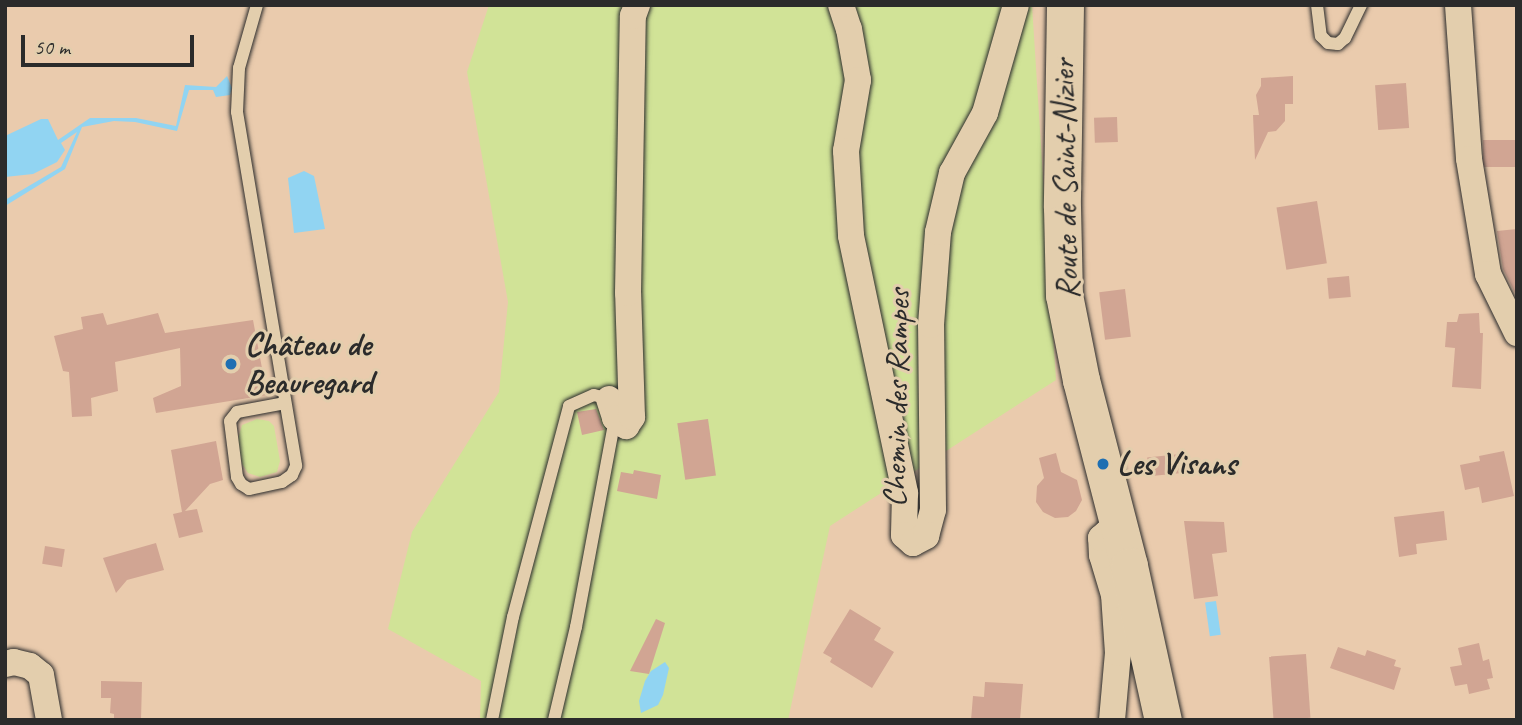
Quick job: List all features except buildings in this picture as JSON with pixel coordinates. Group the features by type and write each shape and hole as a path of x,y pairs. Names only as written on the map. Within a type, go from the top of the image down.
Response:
{"main road":[{"name":"Route de Saint-Nizier","path":"1065,5 1062,207 1064,295 1081,380 1120,529 1163,720"}],"street":[{"path":"612,408 626,426 632,417 628,293 634,16 637,5"},
{"name":"Chemin des Rampes","path":"841,5 849,29 858,80 846,151 851,236 905,493 904,535 913,542 926,536 933,510 931,325 938,232 952,173 985,113 1016,5"},
{"path":"1458,5 1469,159 1488,274 1517,333"},
{"path":"1112,720 1118,653 1114,595 1102,555 1101,538 1108,532 1120,529"},
{"path":"5,664 14,662 30,666 41,675 49,720"}],"lane":[{"path":"257,5 239,68 237,112 296,466 292,475 282,482 249,489 241,484 237,477 230,421 237,412 285,403"},
{"path":"1317,5 1321,36 1328,43 1338,44 1345,38 1361,5"},
{"path":"492,720 513,617 569,406 593,395 612,408 576,626 554,720"}],"green space":[{"path":"489,5 1032,5 1056,380 830,526 788,720 480,720 481,681 388,629 412,532 499,392 508,302 467,72"},
{"path":"257,419 269,421 274,426 280,461 277,472 260,477 248,473 242,464 237,442 242,425"}],"water":[{"path":"227,76 232,88 230,95 216,97 213,90 189,90 177,131 135,122 114,121 82,127 65,169 5,206 5,200 61,167 77,132 61,143 65,150 57,162 33,174 5,177 5,136 41,119 48,119 58,140 90,118 136,118 176,126 185,85 216,87"},
{"path":"304,171 314,176 325,229 294,233 288,178"},
{"path":"1216,601 1221,635 1210,636 1205,603"},
{"path":"665,662 669,668 663,695 658,705 641,713 639,701 645,681 651,671"}],"place":[{"name":"Château de Beauregard","path":"231,364"},
{"name":"Les Visans","path":"1103,464"}]}
